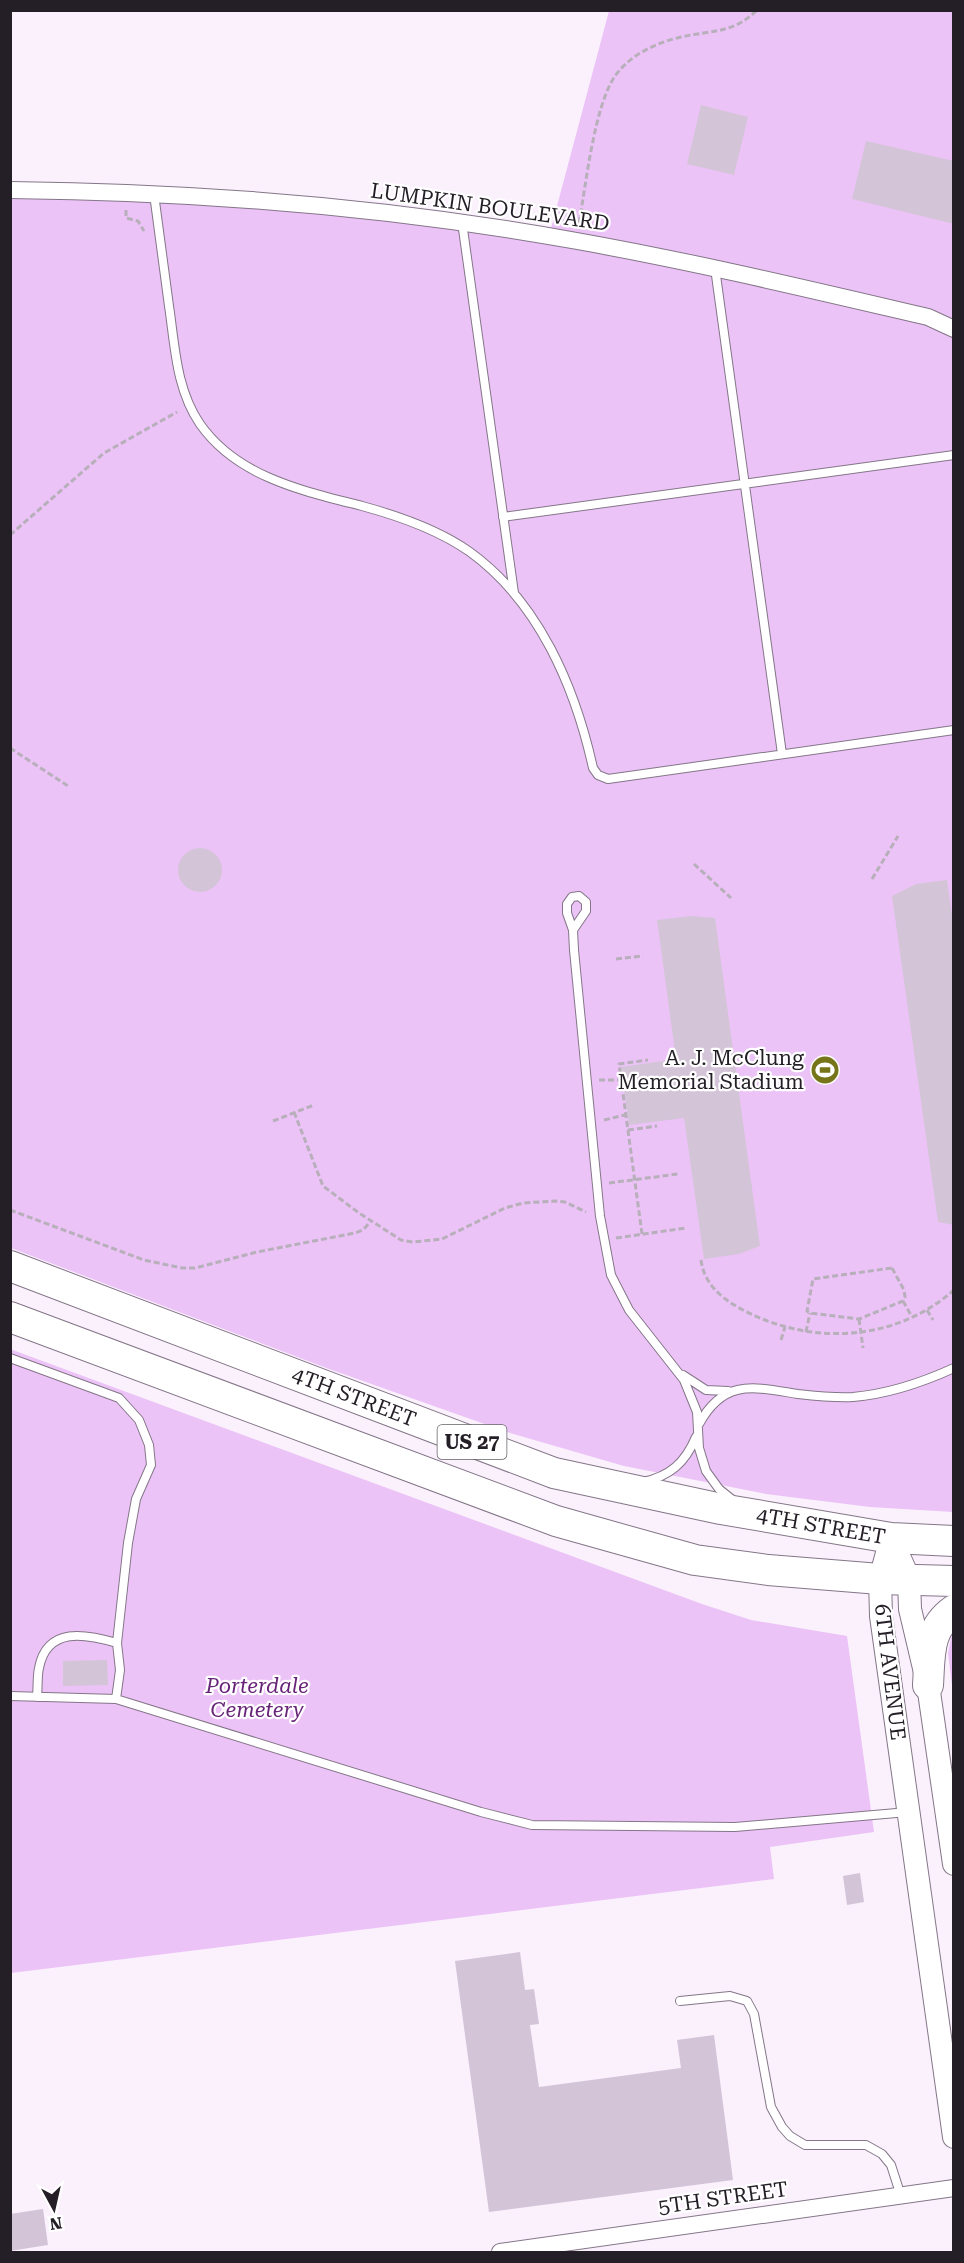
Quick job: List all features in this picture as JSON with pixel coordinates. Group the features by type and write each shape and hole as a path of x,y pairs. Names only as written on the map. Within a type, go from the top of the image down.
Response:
{"highway":[{"name":"4TH STREET","path":"10,1266 554,1473 751,1514 891,1538 954,1541"},
{"name":"4TH STREET","path":"10,1317 556,1521 696,1560 768,1570 954,1581"},
{"path":"928,1685 931,1640 944,1617 954,1610"}],"main road":[{"name":"6TH AVENUE","path":"891,1538 894,1579 881,1616 954,2137"},
{"name":"6TH AVENUE","path":"894,1579 910,1609 928,1685 954,1864"}],"street":[{"name":"LUMPKIN BOULEVARD","path":"10,190 154,194 290,203 462,222 576,240 715,268 928,317 954,329"},
{"name":"5TH STREET","path":"500,2253 954,2188"}],"lane":[{"path":"154,194 181,381 192,409 209,435 240,460 274,481 301,491 400,518 447,538 485,564 514,594 534,620 563,673 580,715 593,768 601,777 608,779 954,730"},
{"path":"462,222 514,594"},
{"path":"715,268 782,754"},
{"path":"503,517 954,455"},
{"path":"573,930 600,1216 611,1275 629,1310 680,1372 694,1400 702,1459 711,1480 751,1514"},
{"path":"10,1358 119,1398 139,1420 149,1444 151,1465 136,1498 128,1544 117,1643 120,1670 117,1699"},
{"path":"680,1372 706,1390 715,1392 756,1387 824,1397 869,1395 912,1385 954,1368"},
{"path":"617,1486 650,1480 672,1471 687,1456 705,1413 718,1399 735,1390"},
{"path":"37,1696 39,1668 45,1650 62,1636 90,1635 117,1643"},
{"path":"10,1696 117,1699 458,1805 532,1825 735,1827 908,1812"},
{"path":"680,2001 730,1996 747,2001 754,2014 771,2108 782,2127 790,2136 805,2145 866,2145 882,2154 891,2164 901,2196"}],"path":[{"path":"576,240 598,123 608,91 616,76 642,51 681,37 739,26 757,10"},
{"path":"10,535 104,453 177,412"},
{"path":"10,748 68,786"},
{"path":"872,879 898,836"},
{"path":"694,864 730,898"},
{"path":"616,959 643,956"},
{"path":"642,1234 619,1064 648,1060"},
{"path":"586,1080 621,1080"},
{"path":"273,1121 314,1105"},
{"path":"294,1112 322,1185 401,1240 413,1242 442,1239 506,1208 540,1201 566,1202 589,1214 600,1216"},
{"path":"590,1123 625,1115"},
{"path":"628,1130 657,1126"},
{"path":"597,1185 678,1174"},
{"path":"10,1210 144,1260 182,1268 195,1268 257,1252 355,1233 363,1230 371,1221"},
{"path":"604,1239 686,1228"},
{"path":"700,1260 706,1278 719,1295 746,1312 805,1332 826,1334 895,1325 927,1310 954,1290"},
{"path":"805,1332 810,1313 806,1307 813,1279 892,1268 904,1290 903,1300 912,1318"},
{"path":"810,1313 859,1319 903,1300"},
{"path":"927,1310 933,1320"},
{"path":"859,1319 862,1348"},
{"path":"782,1340 785,1327"}],"green space":[{"path":"609,11 953,11 953,1512 870,1507 766,1494 624,1466 510,1433 329,1369 11,1248 11,190 128,193 549,236"},
{"name":"Porterdale Cemetery","path":"10,1349 702,1604 751,1620 847,1636 874,1832 770,1847 774,1879 11,1973"},
{"path":"953,1629 953,1693 948,1653"}],"building":[{"path":"701,105 748,117 734,175 687,164"},
{"path":"866,141 954,161 954,224 852,199"},
{"path":"200,848 215,855 222,870 215,885 200,892 185,885 178,870 185,855"},
{"path":"947,880 954,929 954,1225 938,1222 892,896 916,884"},
{"path":"691,916 715,918 760,1246 739,1254 704,1259 684,1118 629,1125 621,1067 676,1059 657,920"},
{"path":"107,1660 108,1685 63,1686 63,1661"},
{"path":"860,1873 864,1902 847,1905 843,1876"},
{"path":"520,1952 525,1990 534,1989 539,2024 530,2025 539,2087 681,2068 677,2040 714,2035 733,2180 489,2212 455,1961"},
{"path":"43,2209 48,2245 10,2251 10,2214"}],"place":[{"name":"A. J. McClung Memorial Stadium","path":"825,1070"}]}
